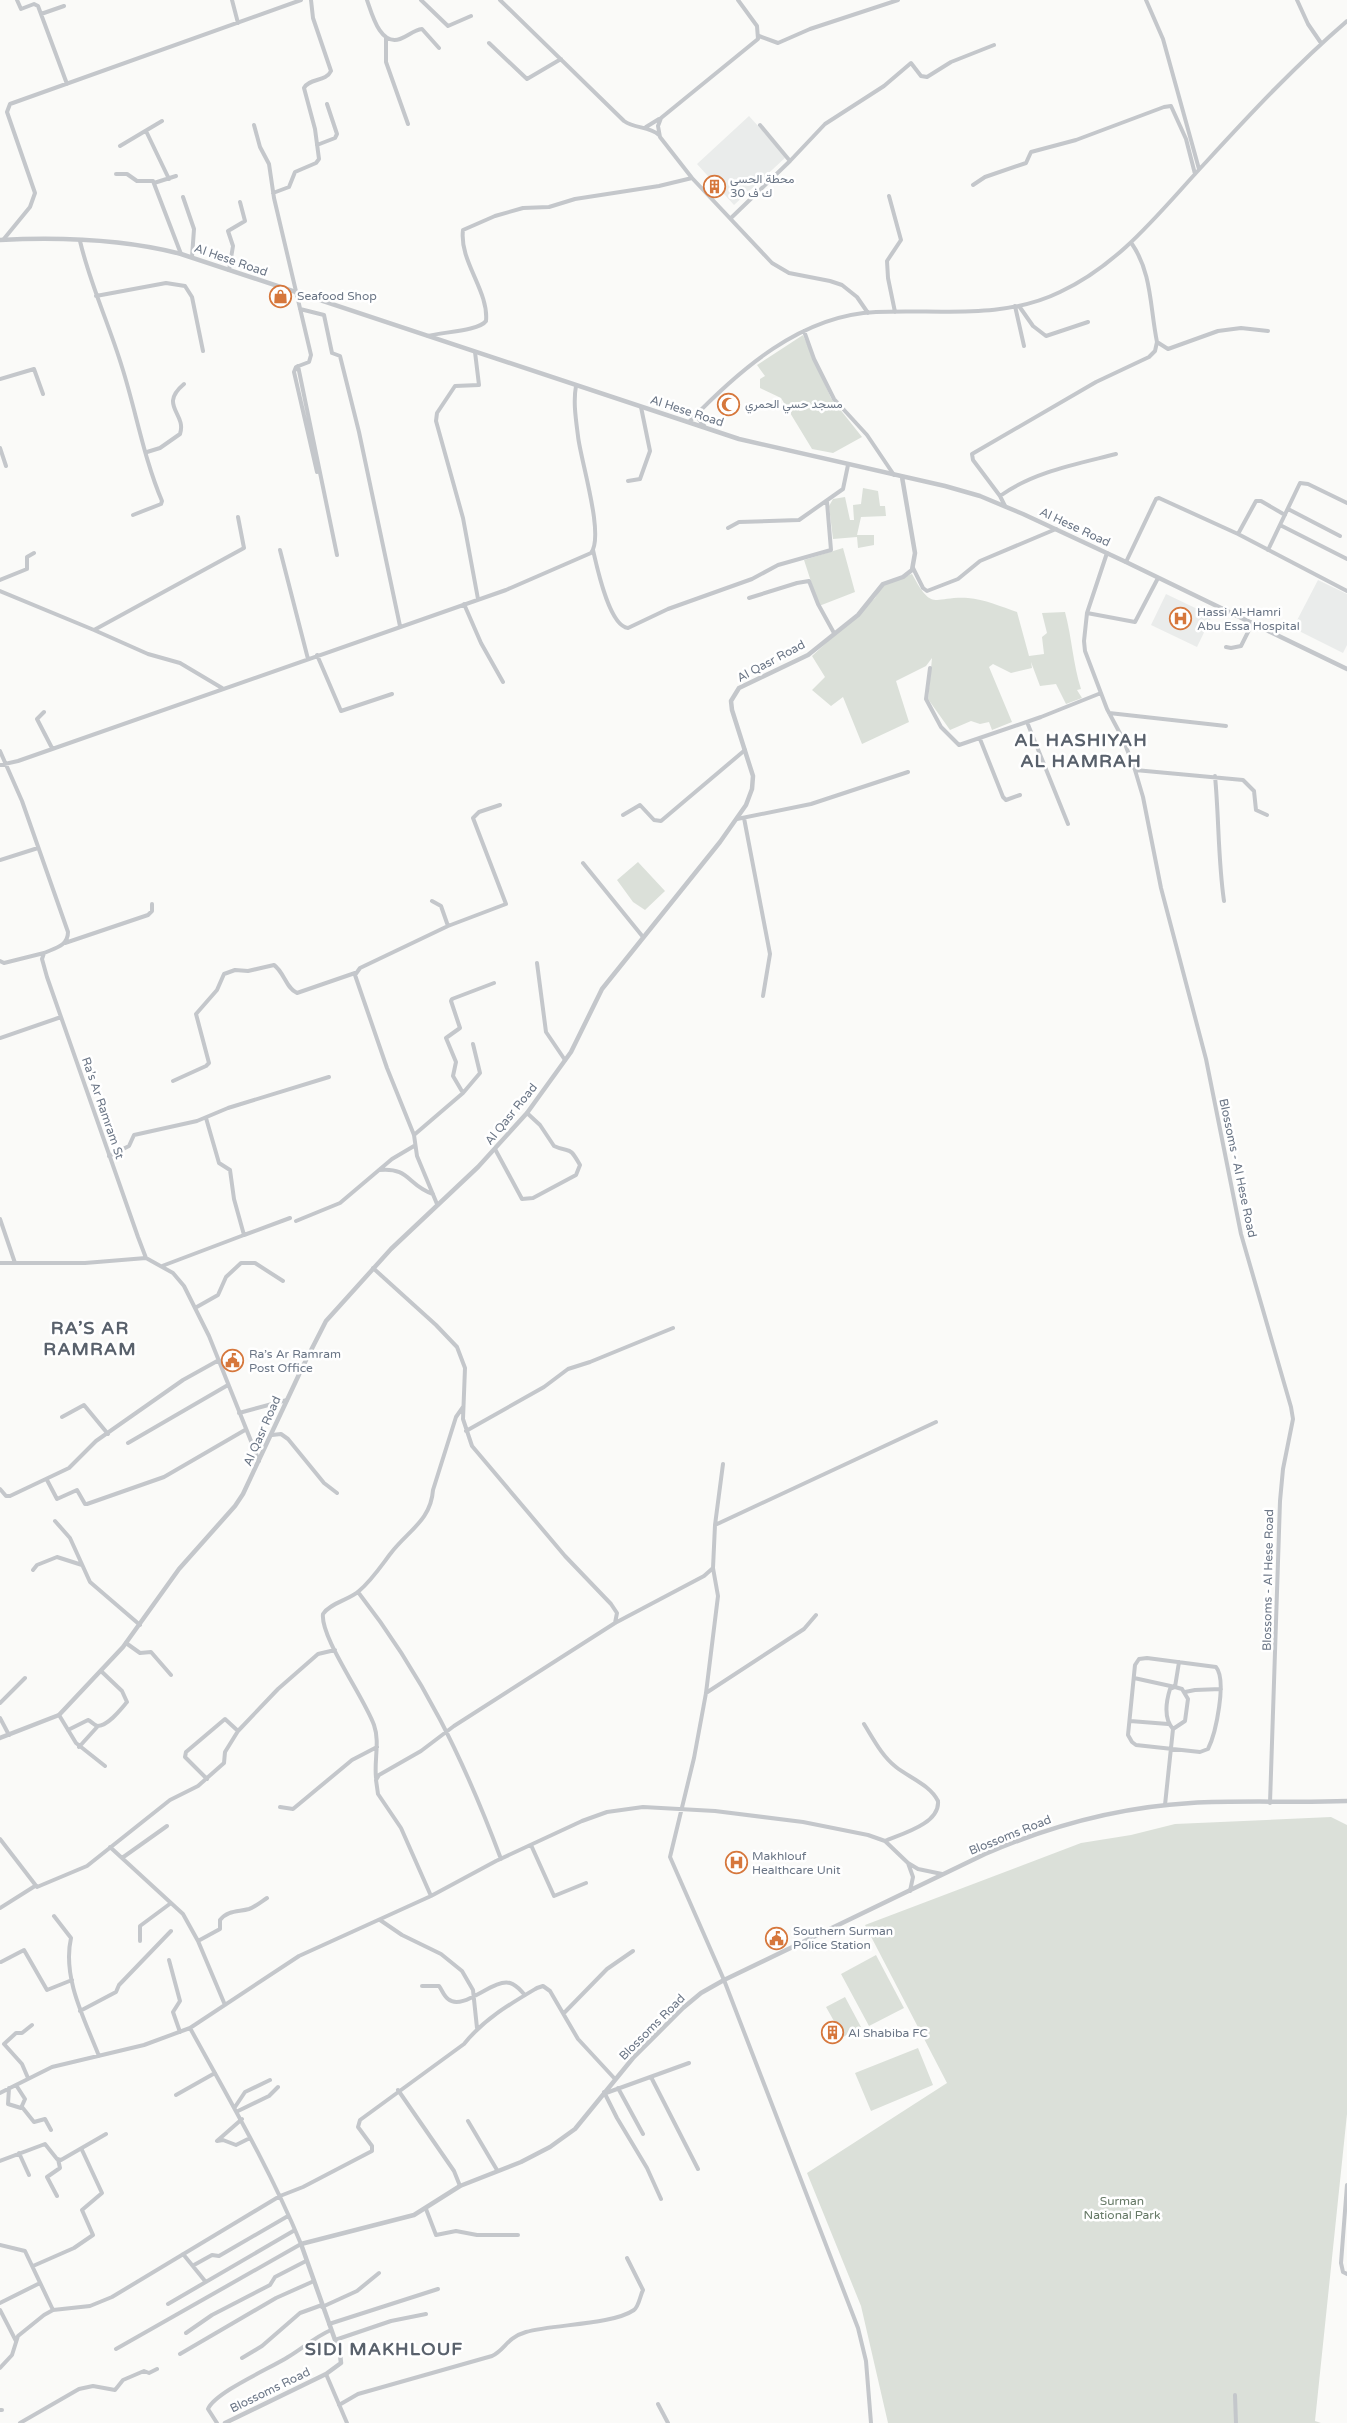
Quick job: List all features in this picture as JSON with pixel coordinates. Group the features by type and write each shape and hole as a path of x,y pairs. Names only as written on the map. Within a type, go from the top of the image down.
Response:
{"street":[{"path":"17,0 22,9 37,5 66,84"},
{"path":"232,0 238,23"},
{"path":"2,240 30,207 35,193 7,108 12,103 302,0"},
{"path":"273,193 290,186 295,172 318,162 317,145 304,88 307,84 328,76 331,71 313,18 311,0"},
{"path":"367,0 380,31 386,37 397,40 421,28 439,48"},
{"path":"421,0 448,26 471,16"},
{"path":"500,0 624,121 632,126 645,128 659,135 692,178 777,268 789,273 830,281 842,286 857,297 868,313"},
{"path":"645,128 661,118 754,44 759,36 757,26 738,0"},
{"path":"759,36 778,43 810,29 898,0"},
{"path":"1146,0 1163,40 1199,170"},
{"path":"1297,0 1308,24 1321,44"},
{"path":"41,14 64,6"},
{"path":"689,422 768,352 804,331 839,318 868,313 985,311 1017,306 1058,293 1090,276 1132,244 1253,110 1347,21"},
{"path":"386,37 386,62 408,124"},
{"path":"489,43 527,80 561,59"},
{"path":"731,218 829,121 884,86 911,63 921,76 927,77 951,62 994,46"},
{"path":"317,145 336,138 337,134 327,104"},
{"path":"973,185 985,177 1026,163 1031,152 1076,140 1171,106 1186,139 1195,174"},
{"path":"659,135 658,126 661,118"},
{"path":"120,146 162,121"},
{"path":"254,125 260,147 269,164 273,193 311,356 309,362 298,366 294,372 317,472"},
{"path":"760,125 790,161"},
{"path":"146,131 169,178"},
{"path":"116,174 127,174 137,181 151,180 154,183 181,254"},
{"path":"154,183 176,176"},
{"path":"426,336 467,329 482,325 486,321 480,292 467,256 463,230 495,216 523,208 549,207 575,199 659,186 692,178"},
{"path":"888,196 901,240 887,261 888,278 895,312"},
{"path":"183,197 194,229 192,257"},
{"path":"229,270 233,246 228,232 245,221 240,202"},
{"name":"Al Hese Road","path":"2,240 80,241 146,245 181,254 739,439 945,486 1005,506 1056,529 1347,669"},
{"path":"80,241 96,296 119,356 162,501 161,504 133,515"},
{"path":"1005,506 1000,496 971,457 974,452 1017,430 1096,382 1149,357 1155,351 1157,342 1147,275 1142,258 1132,244"},
{"path":"96,296 166,283 185,286 192,297 203,351"},
{"path":"1017,306 1033,326 1046,336 1088,322"},
{"path":"1017,306 1024,346"},
{"path":"300,309 326,317 332,353 340,356 359,432 400,626"},
{"path":"1157,342 1168,349 1218,331 1241,328 1268,331"},
{"path":"804,331 814,359 834,399 867,435 894,475"},
{"path":"475,352 479,386 455,386 437,413 436,422 463,518 478,599"},
{"path":"298,366 337,555"},
{"path":"0,379 34,369 44,394"},
{"path":"147,452 160,448 180,434 180,423 172,403 176,391 184,384"},
{"path":"576,386 574,400 578,437 592,501 593,550 605,598 621,626 628,628 668,609 752,578 778,565 831,550 827,502"},
{"path":"628,481 640,479 650,456 641,407"},
{"path":"699,412 699,419 704,428"},
{"path":"0,448 6,466"},
{"path":"1000,496 1022,483 1067,466 1116,454"},
{"path":"728,528 739,522 799,520 843,489 848,465"},
{"path":"902,477 915,554 913,568 923,588 927,591 958,579 980,561 1056,529"},
{"path":"1268,550 1300,483 1304,482 1347,503"},
{"path":"1126,562 1156,498 1159,498 1238,534 1347,591"},
{"path":"1238,534 1256,501 1261,501 1285,514"},
{"path":"1288,509 1340,536"},
{"path":"94,630 244,548 238,517"},
{"path":"1280,525 1347,559"},
{"path":"280,550 308,659"},
{"path":"0,765 506,590 593,550"},
{"path":"0,580 27,569 27,556 34,553"},
{"name":"Blossoms - Al Hese Road","path":"1107,553 1087,613 1084,641 1085,651 1109,713 1123,739 1143,797 1161,888 1206,1059 1241,1234 1293,1419 1283,1469 1280,1501 1270,1803"},
{"name":"Al Qasr Road","path":"0,1738 59,1715 126,1643 193,1553 235,1506 251,1481 287,1400 326,1321 373,1268 437,1204 495,1150 527,1113 565,1060 602,989 737,818 746,805 752,789 753,776 732,710 730,701 734,693 745,685 808,655 858,615 869,603 878,588 883,584 903,577 913,568"},
{"path":"1087,613 1135,622 1158,578"},
{"path":"749,598 797,583 809,582 818,604 834,633"},
{"path":"0,591 148,654 180,663 222,688"},
{"path":"464,604 481,643 503,682"},
{"path":"1226,647 1241,646 1252,624"},
{"path":"318,656 341,711 392,694"},
{"path":"930,668 926,699 941,726 959,745 1027,722 1101,693"},
{"path":"44,712 37,720 52,748"},
{"path":"1109,713 1226,726"},
{"path":"1027,722 1068,824"},
{"path":"980,739 1003,797 1006,800 1020,795"},
{"path":"623,815 640,805 654,820 661,821 745,750"},
{"path":"0,751 22,801 66,926 68,937 63,944"},
{"path":"1135,770 1216,776 1246,781 1254,791 1256,810 1267,815"},
{"path":"737,818 819,802 908,772"},
{"path":"1216,776 1219,864 1224,901"},
{"path":"173,1081 209,1063 196,1014 217,990 224,974 235,970 248,971 274,965 281,972 292,990 297,993 355,974 360,968 448,926 506,904 473,818 479,812 500,804"},
{"path":"744,818 770,954 764,996"},
{"path":"0,860 38,848"},
{"path":"583,864 643,937"},
{"path":"432,902 441,906 448,926"},
{"path":"0,961 4,963 44,953 63,944 148,915 152,911 152,904"},
{"name":"Ra’s Ar Ramram St","path":"44,953 42,958 47,977 146,1258"},
{"path":"537,963 546,1032 565,1060"},
{"path":"355,974 390,1077 414,1135 414,1146 437,1204"},
{"path":"463,1093 453,1076 456,1062 446,1038 460,1028 451,1001 456,996 494,983"},
{"path":"0,1038 61,1017"},
{"path":"414,1135 463,1093 480,1073 473,1044"},
{"path":"109,1156 129,1146 134,1135 206,1118 228,1108 329,1077"},
{"path":"495,1150 522,1199 534,1198 576,1175 580,1165 573,1152 568,1148 554,1146 540,1126 527,1113"},
{"path":"206,1118 219,1163 230,1170 244,1235"},
{"path":"296,1221 340,1203 378,1170 414,1146"},
{"path":"378,1170 394,1169 403,1172 413,1184 433,1194"},
{"path":"162,1266 290,1218"},
{"path":"0,1219 15,1263"},
{"path":"0,1263 85,1263 146,1258 179,1278 195,1308 228,1384 245,1430 260,1461"},
{"path":"195,1308 218,1295 228,1273 241,1263 255,1263 283,1281"},
{"path":"373,1268 457,1347 463,1361 466,1376 463,1407 466,1431 478,1454 566,1556 611,1604 617,1613 615,1623"},
{"path":"466,1431 544,1387 568,1368 590,1362 673,1328"},
{"path":"0,1489 6,1496 10,1496 69,1468 96,1441 183,1380 218,1360"},
{"path":"128,1443 228,1384"},
{"path":"239,1413 287,1400"},
{"path":"62,1418 84,1405 108,1434"},
{"path":"431,1896 401,1828 378,1794 374,1765 377,1747 376,1733 367,1708 327,1635 323,1614 332,1606 358,1592 427,1514 456,1417 463,1407"},
{"path":"715,1525 936,1422"},
{"path":"47,1480 57,1499 77,1490 87,1504 164,1477 245,1430"},
{"path":"272,1435 281,1434 288,1439 324,1483 337,1493"},
{"path":"724,1464 715,1525 713,1568 718,1596 706,1693 670,1857 724,1980 858,2328 866,2360 871,2423"},
{"path":"55,1521 70,1538 90,1582 140,1625"},
{"path":"33,1570 37,1565 57,1557 82,1565"},
{"path":"376,1780 379,1775 421,1751 615,1623 692,1582 713,1568"},
{"path":"358,1592 409,1662 426,1689 463,1765 501,1859"},
{"path":"706,1693 804,1629 816,1615"},
{"path":"126,1643 140,1653 152,1652 171,1675"},
{"path":"0,1908 35,1886 45,1885 76,1871 170,1800 198,1786 224,1763 226,1752 238,1731 296,1673 318,1654 335,1650"},
{"path":"1147,1658 1216,1666 1220,1672 1221,1689 1208,1748 1200,1752 1132,1742 1128,1735 1134,1678 1135,1665 1140,1659 1147,1658"},
{"path":"1168,1724 1167,1699 1170,1690 1175,1687 1180,1662"},
{"path":"79,1747 98,1726 116,1714 127,1700 122,1690 101,1670"},
{"path":"0,1703 25,1678"},
{"path":"1134,1678 1175,1687 1185,1692 1221,1689"},
{"path":"1165,1805 1173,1729 1185,1721 1188,1699 1185,1692"},
{"path":"59,1715 79,1747 105,1766"},
{"path":"0,1718 9,1735"},
{"path":"207,1779 185,1757 186,1752 225,1718 238,1731"},
{"path":"68,1730 88,1720 98,1726"},
{"path":"1130,1721 1168,1724 1173,1729"},
{"path":"864,1724 881,1752 895,1767 931,1792 938,1801 935,1812 927,1822 885,1841"},
{"path":"280,1807 293,1809 352,1760 377,1747"},
{"name":"Blossoms Road","path":"224,2423 326,2374 342,2361 301,2244 414,2215 460,2186 496,2170 529,2159 563,2139 576,2129 615,2078 683,2008 724,1980 1013,1842 1053,1828 1124,1810 1165,1805 1211,1802 1270,1803 1347,1800"},
{"path":"1,2091 52,2067 144,2045 190,2028 299,1956 431,1896 501,1859 582,1820 607,1812 643,1807 682,1809 803,1822 868,1834 885,1841 908,1864 913,1876 910,1891"},
{"path":"122,1858 167,1826"},
{"path":"0,1839 35,1886"},
{"path":"531,1845 554,1896 586,1883"},
{"path":"110,1847 183,1914 198,1941 225,2005"},
{"path":"908,1864 930,1873 944,1874"},
{"path":"198,1941 220,1929 220,1920 226,1915 238,1909 249,1909 267,1898"},
{"path":"140,1941 140,1926 171,1903"},
{"path":"54,1916 71,1938 68,1956 72,1980 80,2010 99,2056"},
{"path":"380,1920 402,1935 429,1947 453,1963 469,1981 473,1990 472,1996 477,2028"},
{"path":"80,2010 116,1992 118,1985 171,1931"},
{"path":"1,1962 24,1950 47,1990 72,1980"},
{"path":"564,2013 607,1969 633,1951"},
{"path":"170,1960 180,2001 173,2012 180,2032"},
{"path":"422,1986 439,1986 447,1999 454,2001 468,1999 507,1982 518,1987 525,1995"},
{"path":"0,2368 12,2355 16,2341 23,2331 53,2310 100,2303 280,2196 303,2187 372,2151 373,2149 358,2127 358,2123 398,2090 464,2044 477,2028 505,2007 537,1988 546,1987 555,1997 578,2039 615,2078"},
{"path":"4,2044 16,2033 22,2033 32,2025"},
{"path":"116,2349 301,2244 280,2196 237,2109 190,2028"},
{"path":"0,2040 22,2064 28,2078"},
{"path":"661,2199 647,2168 616,2118 605,2092 689,2063"},
{"path":"176,2095 215,2074"},
{"path":"650,2077 698,2169"},
{"path":"237,2109 244,2092 270,2080"},
{"path":"16,2085 25,2099 22,2107"},
{"path":"237,2109 269,2096 278,2087"},
{"path":"9,2088 8,2104 16,2108 22,2107"},
{"path":"618,2088 643,2134"},
{"path":"398,2090 454,2171 460,2186"},
{"path":"22,2107 34,2122 45,2119 50,2130"},
{"path":"242,2119 217,2141 223,2140 236,2145 250,2138"},
{"path":"468,2121 496,2170"},
{"path":"58,2160 82,2150 106,2134"},
{"path":"0,2161 45,2144 58,2160 60,2167 47,2176 57,2196"},
{"path":"33,2266 74,2248 93,2235 82,2210 85,2205 102,2193 82,2150"},
{"path":"19,2153 29,2175"},
{"path":"1347,2184 1341,2263 1343,2272 1347,2274"},
{"path":"426,2209 436,2235 456,2231 477,2235 518,2235"},
{"path":"194,2265 212,2255 219,2256 288,2216"},
{"path":"168,2304 295,2230"},
{"path":"0,2245 24,2250 53,2310"},
{"path":"183,2254 194,2265 205,2281"},
{"path":"339,2405 358,2394 492,2356 506,2342 524,2333 554,2326 582,2324 634,2310 638,2305 643,2290 627,2258"},
{"path":"186,2333 212,2315 270,2285 275,2277 306,2261"},
{"path":"242,2358 262,2346 300,2312 322,2306 357,2291 379,2273"},
{"path":"180,2354 276,2298 314,2281"},
{"path":"0,2303 40,2284"},
{"path":"329,2324 438,2289"},
{"path":"0,2310 16,2341"},
{"path":"335,2340 391,2321 426,2314"},
{"path":"217,2423 208,2409 219,2396 331,2330"},
{"path":"20,2423 79,2389 93,2386 115,2390 128,2378 144,2371 149,2373 157,2369"},
{"path":"326,2374 347,2423"},
{"path":"1235,2395 1236,2423"},
{"path":"658,2404 668,2423"}],"shaded area":[{"path":"749,116 786,157 734,205 697,164"},
{"path":"1318,580 1347,594 1347,645 1343,653 1293,628"},
{"path":"1166,594 1212,616 1197,647 1151,625"}],"green space":[{"path":"803,335 831,398 862,437 833,453 812,449 781,398 760,388 760,379 765,376 757,365"},
{"path":"863,488 878,491 880,506 885,506 886,516 861,517 857,535 874,535 874,545 858,548 857,537 833,539 829,506 833,499 845,497 850,520 854,520 853,505 861,504"},
{"path":"843,548 855,592 819,606 804,560"},
{"path":"912,574 925,594 935,600 968,598 1017,612 1029,656 1044,654 1042,637 1047,633 1042,613 1065,612 1081,689 1077,690 1082,698 1066,704 1056,684 1040,686 1031,662 1032,668 1011,673 993,664 989,667 1012,722 992,730 989,722 980,724 971,721 950,730 928,699 932,658 926,666 896,681 909,722 862,744 843,697 831,706 812,690 825,677 812,656 875,598 883,585"},
{"path":"638,862 665,891 645,910 633,902 617,880"},
{"name":"Surman National Park","path":"1331,1817 1347,1825 1347,2114 1315,2421 1321,2423 888,2423 861,2306 807,2173 947,2083 865,1925 1081,1843 1131,1835 1175,1824"},
{"path":"876,1955 904,2008 869,2026 841,1974"},
{"path":"845,1997 861,2027 843,2037 826,2007"},
{"path":"918,2048 933,2085 871,2111 855,2073"}],"place":[{"name":"محطة الحسي 30 ك ف","path":"714,186"},
{"name":"Seafood Shop","path":"281,296"},
{"name":"مسجد حسي الحمري","path":"729,404"},
{"name":"Hassi Al-Hamri Abu Essa Hospital","path":"1181,619"},
{"name":"Ra’s Ar Ramram Post Office","path":"233,1361"},
{"name":"Makhlouf Healthcare Unit","path":"736,1863"},
{"name":"Southern Surman Police Station","path":"777,1938"},
{"name":"Al Shabiba FC","path":"832,2033"}],"district":[{"name":"AL HASHIYAH AL HAMRAH","path":"1081,750"},
{"name":"RA’S AR RAMRAM","path":"90,1338"},
{"name":"SIDI MAKHLOUF","path":"384,2349"}]}
